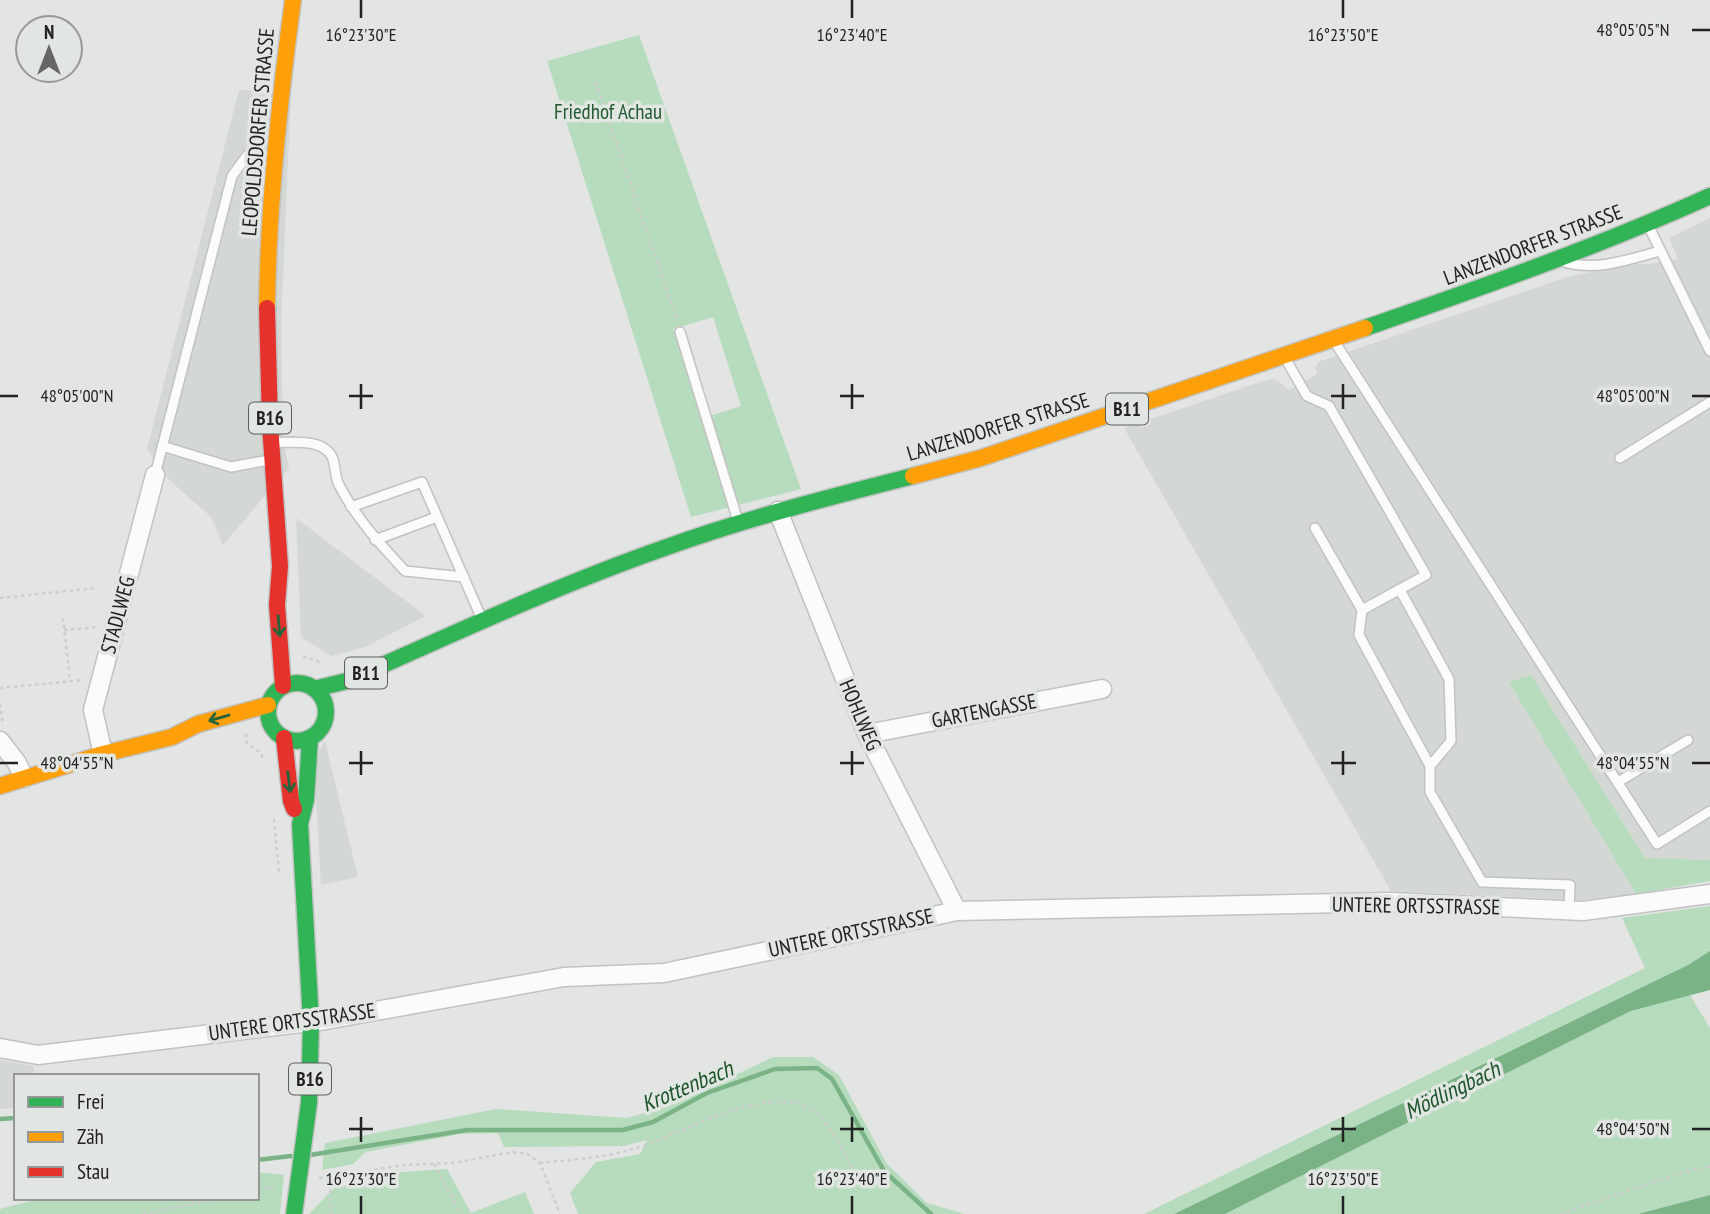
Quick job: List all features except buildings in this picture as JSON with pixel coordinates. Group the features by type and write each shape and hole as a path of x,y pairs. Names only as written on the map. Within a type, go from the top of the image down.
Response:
{"main road":[{"name":"LEOPOLDSDORFER STRASSE","path":"271,442 268,269 277,119 293,0"},
{"name":"LANZENDORFER STRASSE","path":"417,652 563,586 738,523 981,458 1284,356 1555,260 1648,224 1710,196"},
{"name":"B16","path":"271,442 280,566 277,605 283,686"},
{"name":"B16","path":"280,566 292,607 296,644"},
{"name":"B11","path":"311,687 347,681 417,652"},
{"name":"B11","path":"326,712 397,671 417,652"},
{"path":"301,666 311,687"},
{"name":"B11","path":"283,686 296,683 311,687 322,696 326,712 322,728 310,738"},
{"path":"278,734 268,715 268,705 274,694 283,686"},
{"path":"172,737 198,724 268,705"},
{"path":"0,786 103,754 172,737 239,730 278,734 297,742 310,738"},
{"name":"B16","path":"278,734 291,802 300,824"},
{"name":"B16","path":"294,1214 309,1103 311,1022 300,824 306,800 310,738"}],"street":[{"name":"STADLWEG","path":"103,754 93,710 155,475"},
{"name":"HOHLWEG","path":"778,512 867,734 957,911"},
{"name":"GARTENGASSE","path":"867,734 1102,689"},
{"path":"0,741 18,763 24,778"},
{"name":"UNTERE ORTSSTRASSE","path":"0,1048 38,1055 311,1022 564,977 664,973 957,911 1391,902 1583,911 1710,894"}],"lane":[{"path":"155,475 232,176 249,153"},
{"path":"1648,224 1710,351"},
{"path":"1555,260 1583,267 1619,262 1660,251"},
{"path":"680,332 738,523"},
{"path":"1333,339 1657,844 1710,811"},
{"path":"1284,356 1307,396 1329,406 1426,575 1362,610"},
{"path":"1620,458 1710,401"},
{"path":"271,442 323,447 334,458 337,481 351,507 375,540 405,571 464,577"},
{"path":"162,446 230,467 272,460"},
{"path":"351,507 422,482 483,622"},
{"path":"375,540 437,517"},
{"path":"1315,528 1362,610 1359,635 1430,766 1430,792 1482,883 1570,885 1569,910"},
{"path":"1400,590 1449,678 1451,741 1430,766"},
{"path":"1618,782 1688,740"}],"path":[{"path":"596,82 680,332"},
{"path":"0,598 97,588"},
{"path":"63,618 70,681"},
{"path":"64,631 115,625"},
{"path":"0,688 101,678"},
{"path":"239,730 247,744 260,752 265,762"},
{"path":"274,813 280,880"},
{"path":"540,1163 629,1151 731,1111 760,1103 792,1102 809,1108 827,1125 855,1173"},
{"path":"301,1176 330,1176 405,1165 453,1163 513,1152 527,1154 540,1163 560,1214"},
{"path":"434,1164 461,1214"},
{"path":"1560,1214 1678,1174 1710,1167"},
{"path":"330,1176 331,1214"},
{"path":"143,1214 210,1200"}],"shaded area":[{"path":"239,90 291,92 281,324 283,439 289,468 223,545 211,517 166,477 147,449"},
{"path":"1710,218 1710,860 1645,858 1531,675 1510,682 1636,894 1582,900 1391,891 1124,428 1138,423 1141,428 1151,424 1150,419 1263,381 1272,379 1289,390 1317,374 1315,368 1318,362 1567,277 1627,264 1650,264 1678,259 1669,238"},
{"path":"296,518 426,616 365,647 332,656 301,638"},
{"path":"325,741 358,877 321,885 314,765"},
{"path":"0,1060 34,1066 34,1074 14,1074 14,1108 0,1109"}],"green space":[{"name":"Friedhof Achau","path":"639,35 801,489 691,517 547,61","holes":["713,317 741,406 701,419 673,329"]},
{"path":"1531,675 1645,858 1710,860 1710,881 1636,894 1509,682"},
{"path":"1710,906 1710,951 1688,965 1174,1214 1144,1214 1645,968 1622,918"},
{"path":"1690,995 1710,1028 1710,1195 1638,1214 1225,1214 1631,1011"},
{"path":"773,1057 813,1057 839,1075 887,1164 927,1203 965,1214 578,1214 570,1193 596,1162 640,1154 647,1140 624,1146 504,1147 498,1133 460,1134 366,1152 353,1164 322,1170 325,1143 496,1109 627,1118 675,1104"},
{"path":"447,1169 471,1213 525,1192 534,1214 309,1214 333,1189 401,1172"},
{"path":"259,1172 284,1175 280,1214 0,1214 0,1209 34,1200 259,1200"}],"water":[{"name":"Mödlingbach","path":"1710,951 1710,990 1631,1011 1225,1214 1174,1214 1688,965"},
{"path":"1710,1195 1710,1214 1638,1214"}],"waterway":[{"name":"Krottenbach","path":"310,1155 467,1130 623,1130 653,1122 707,1093 775,1069 817,1068 832,1079 884,1171 931,1214"},
{"name":"Krottenbach","path":"0,1119 14,1118"},
{"name":"Krottenbach","path":"259,1160 291,1156"}],"traffic: fast":[{"path":"1365,328 1496,282 1710,196"},
{"path":"314,689 347,681 546,594 697,536 913,476"},
{"path":"291,683 303,683 318,691 326,706 326,712 326,718 318,733 303,741 291,741 276,733 268,718 268,706 276,691 291,683"},
{"path":"294,1214 309,1103 311,1022 300,824 306,800 310,738"}],"traffic: slow":[{"path":"267,308 275,154 293,0"},
{"path":"913,476 981,458 1365,328"},
{"path":"0,786 103,754 172,737 198,724 268,705"}],"traffic: jam":[{"path":"267,308 270,425 280,566 277,605 283,686"},
{"path":"284,738 294,809"}]}
